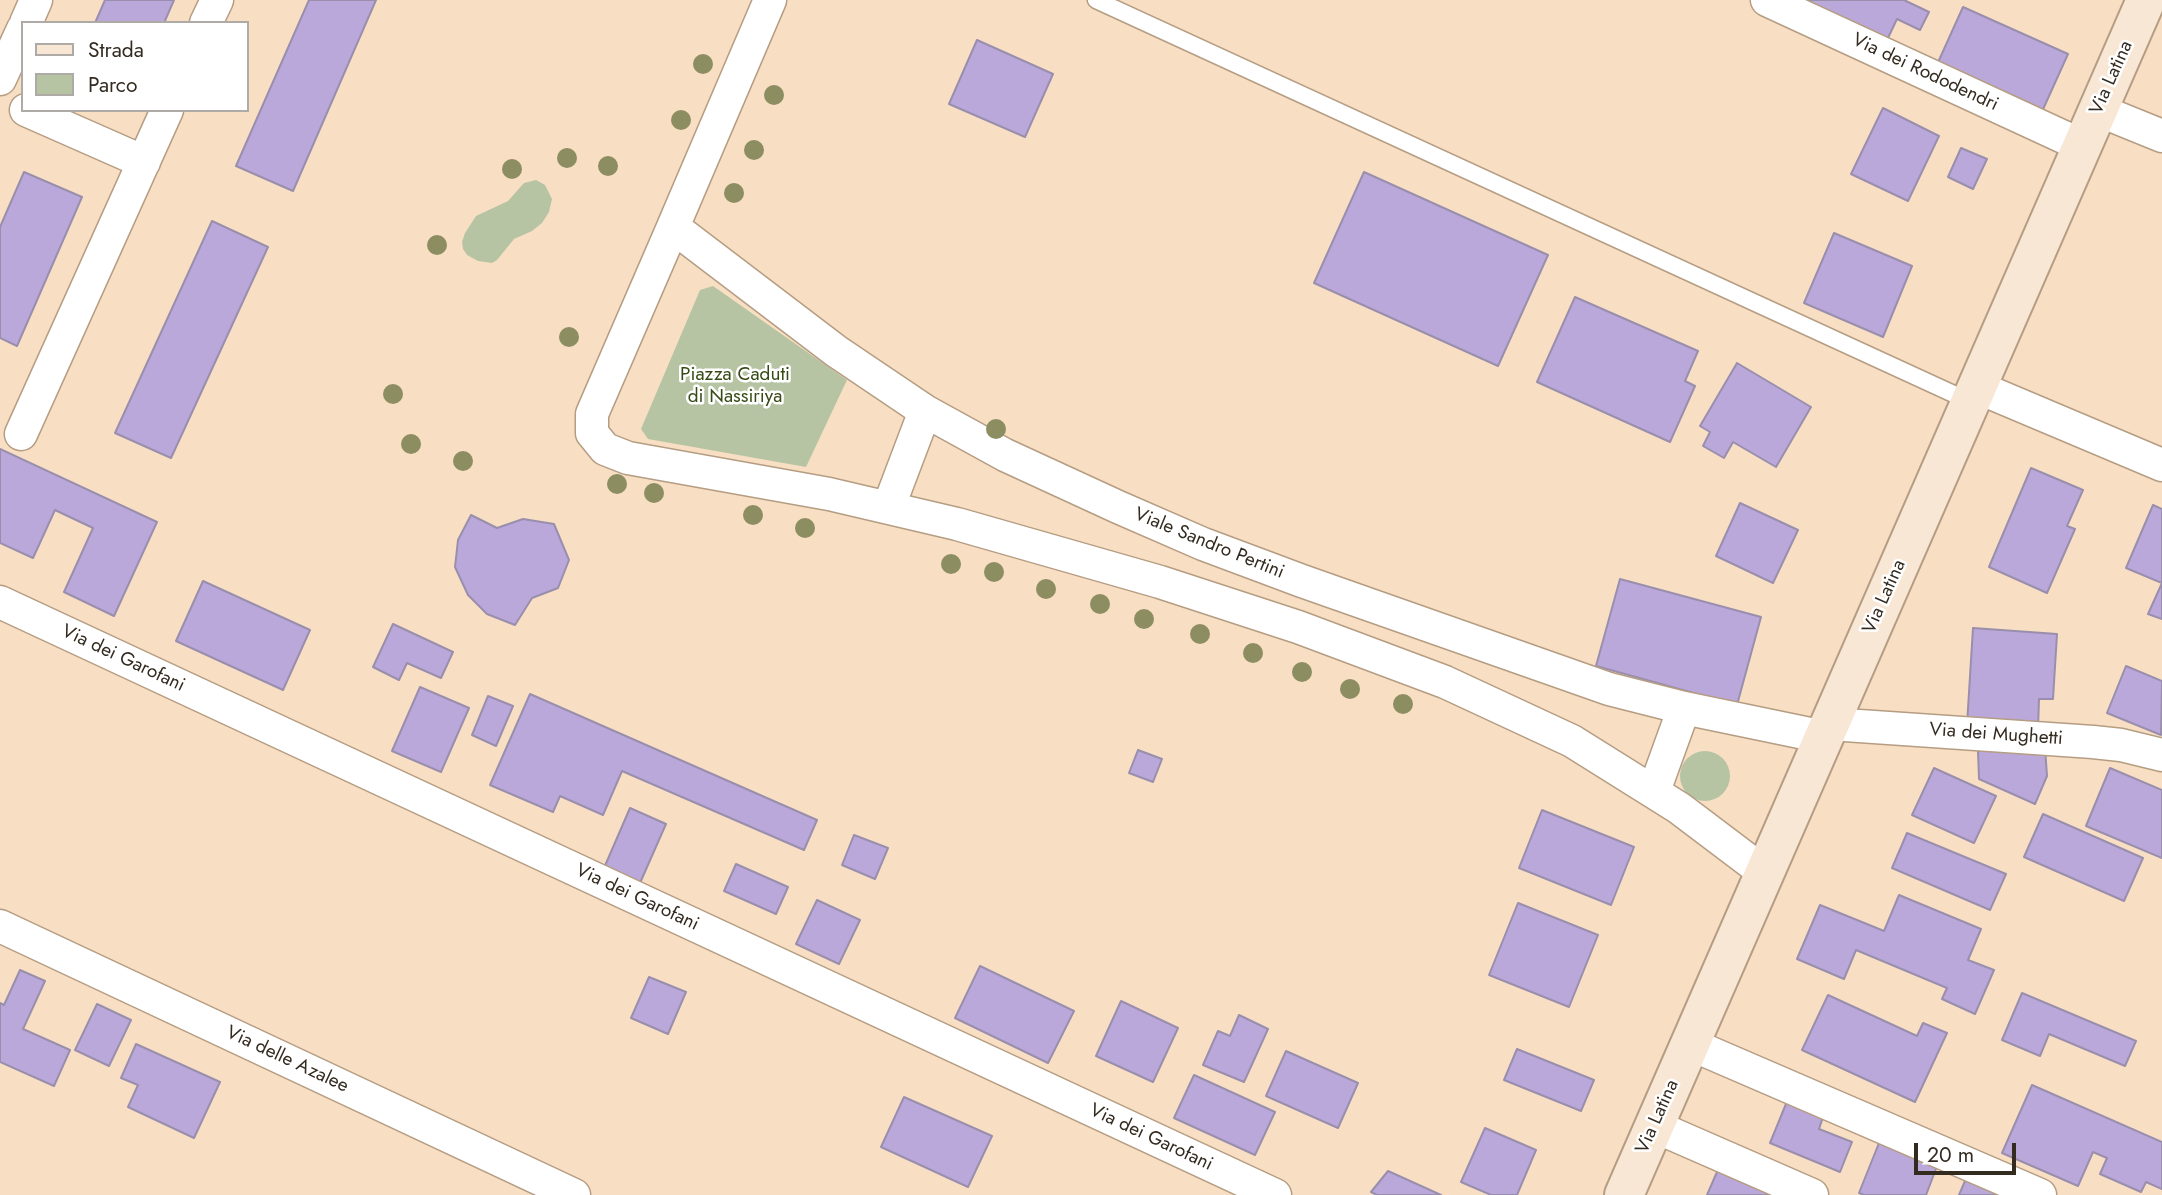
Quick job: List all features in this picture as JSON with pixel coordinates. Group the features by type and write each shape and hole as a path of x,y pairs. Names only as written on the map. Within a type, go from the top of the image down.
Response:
{"main road":[{"name":"Via Latina","path":"1624,1195 2146,0"}],"street":[{"path":"27,21 36,0"},
{"path":"207,21 217,0"},
{"path":"770,0 595,405 591,422 592,433 597,442 605,449 628,458 889,506 985,531 1208,596 1411,669 1572,741 1654,791 1765,873"},
{"name":"Via dei Rododendri","path":"1767,0 2082,146"},
{"path":"0,79 21,33"},
{"path":"0,99 21,109"},
{"path":"2098,110 2162,136"},
{"path":"29,112 144,162"},
{"path":"21,434 166,112"},
{"path":"674,227 836,351 925,411 889,506"},
{"path":"1974,395 2162,465"},
{"name":"Viale Sandro Pertini","path":"925,411 1005,455 1203,544 1504,654 1599,686 1684,708 1827,730"},
{"name":"Via dei Garofani","path":"0,601 1275,1195"},
{"path":"1485,700 1504,654"},
{"path":"1654,791 1684,708"},
{"name":"Via dei Mughetti","path":"1827,730 2093,742 2162,755"},
{"name":"Via delle Azalee","path":"0,926 574,1195"},
{"path":"1690,1044 2040,1195"},
{"path":"1654,1126 1812,1195"}],"lane":[{"path":"1096,0 1974,395"}],"green space":[{"path":"536,180 545,185 552,199 549,212 542,223 514,239 492,263 478,261 467,255 462,242 476,216 508,201 524,183"},
{"name":"Piazza Caduti di Nassiriya","path":"713,286 847,380 806,467 648,439 641,429 700,290"},
{"path":"1705,751 1723,758 1730,776 1723,794 1705,801 1687,794 1680,776 1687,758"}],"building":[{"path":"105,0 174,0 165,21 96,21"},
{"path":"309,0 376,0 293,191 236,166"},
{"path":"1804,0 1904,0 1929,12 1920,30 1897,19 1887,40"},
{"path":"1963,7 2068,54 2040,116 1935,69"},
{"path":"977,40 1053,74 1025,137 949,104"},
{"path":"1883,108 1939,136 1908,201 1851,174"},
{"path":"1961,148 1987,159 1973,189 1948,177"},
{"path":"24,172 82,197 17,346 0,338 0,227"},
{"path":"1364,172 1548,255 1498,366 1314,283"},
{"path":"212,221 268,247 171,458 115,433"},
{"path":"1834,233 1912,266 1883,337 1804,303"},
{"path":"1575,297 1698,351 1685,381 1695,386 1670,442 1537,382"},
{"path":"1737,363 1811,407 1776,467 1733,442 1724,458 1703,446 1710,432 1700,426"},
{"path":"0,449 157,522 114,616 64,592 93,528 55,510 33,558 0,543"},
{"path":"2031,468 2083,490 2067,526 2075,529 2047,593 1989,567"},
{"path":"1740,503 1798,530 1773,583 1716,556"},
{"path":"2153,505 2162,509 2162,583 2126,568"},
{"path":"471,515 497,528 523,519 554,524 569,560 558,588 532,598 515,625 487,614 468,595 455,567 458,540"},
{"path":"1620,579 1761,617 1737,705 1596,666"},
{"path":"203,581 310,630 283,690 176,641"},
{"path":"2162,583 2162,619 2148,614"},
{"path":"393,624 453,652 441,678 407,663 399,680 373,667"},
{"path":"1973,628 2057,634 2053,699 2039,699 2038,729 1967,725"},
{"path":"2126,666 2162,681 2161,735 2107,713"},
{"path":"420,687 469,708 441,772 392,751"},
{"path":"530,694 817,820 804,850 622,771 603,815 560,796 553,812 490,785"},
{"path":"488,696 513,706 496,746 472,735"},
{"path":"2045,747 2047,776 2035,804 1979,779 1978,751"},
{"path":"1138,750 1162,759 1153,782 1129,773"},
{"path":"1934,768 1996,796 1974,843 1912,815"},
{"path":"2110,768 2162,790 2162,858 2086,826"},
{"path":"630,808 666,824 640,883 604,868"},
{"path":"1542,810 1634,847 1611,905 1519,868"},
{"path":"2043,814 2143,858 2124,901 2024,857"},
{"path":"1907,833 2006,874 1990,910 1892,868"},
{"path":"854,835 888,848 875,879 842,865"},
{"path":"736,864 788,887 776,914 724,891"},
{"path":"1899,895 1981,929 1968,960 1994,970 1975,1014 1942,999 1947,988 1856,950 1844,979 1797,959 1820,905 1884,931"},
{"path":"817,900 860,920 839,964 796,944"},
{"path":"1518,903 1598,935 1569,1007 1489,975"},
{"path":"980,966 1074,1011 1048,1063 955,1018"},
{"path":"20,970 45,981 23,1029 70,1050 54,1086 0,1062 0,1003 4,1005"},
{"path":"649,977 686,992 668,1034 631,1018"},
{"path":"2022,993 2136,1041 2125,1066 2049,1034 2040,1056 2002,1040"},
{"path":"1828,995 1917,1036 1923,1023 1947,1033 1915,1102 1802,1050"},
{"path":"1121,1001 1178,1028 1153,1082 1096,1056"},
{"path":"97,1004 131,1020 109,1066 75,1050"},
{"path":"1239,1015 1268,1029 1244,1082 1203,1065 1218,1031 1230,1036"},
{"path":"136,1044 220,1082 194,1138 128,1107 138,1085 121,1078"},
{"path":"1517,1049 1594,1080 1581,1111 1504,1080"},
{"path":"1286,1051 1358,1083 1338,1128 1266,1096"},
{"path":"1194,1075 1275,1112 1255,1155 1174,1118"},
{"path":"2032,1085 2162,1142 2162,1189 2146,1182 2141,1192 2100,1174 2107,1158 2093,1152 2078,1186 2002,1153"},
{"path":"904,1097 992,1136 968,1187 881,1147"},
{"path":"1788,1099 1824,1114 1819,1129 1852,1142 1840,1172 1770,1143"},
{"path":"1485,1128 1536,1150 1517,1195 1491,1195 1461,1182"},
{"path":"1881,1138 1939,1161 1926,1195 1859,1193"},
{"path":"1720,1165 1792,1195 1707,1195"},
{"path":"1388,1171 1441,1195 1377,1195 1371,1192"},
{"path":"1968,1174 2015,1195 1959,1195"}]}
